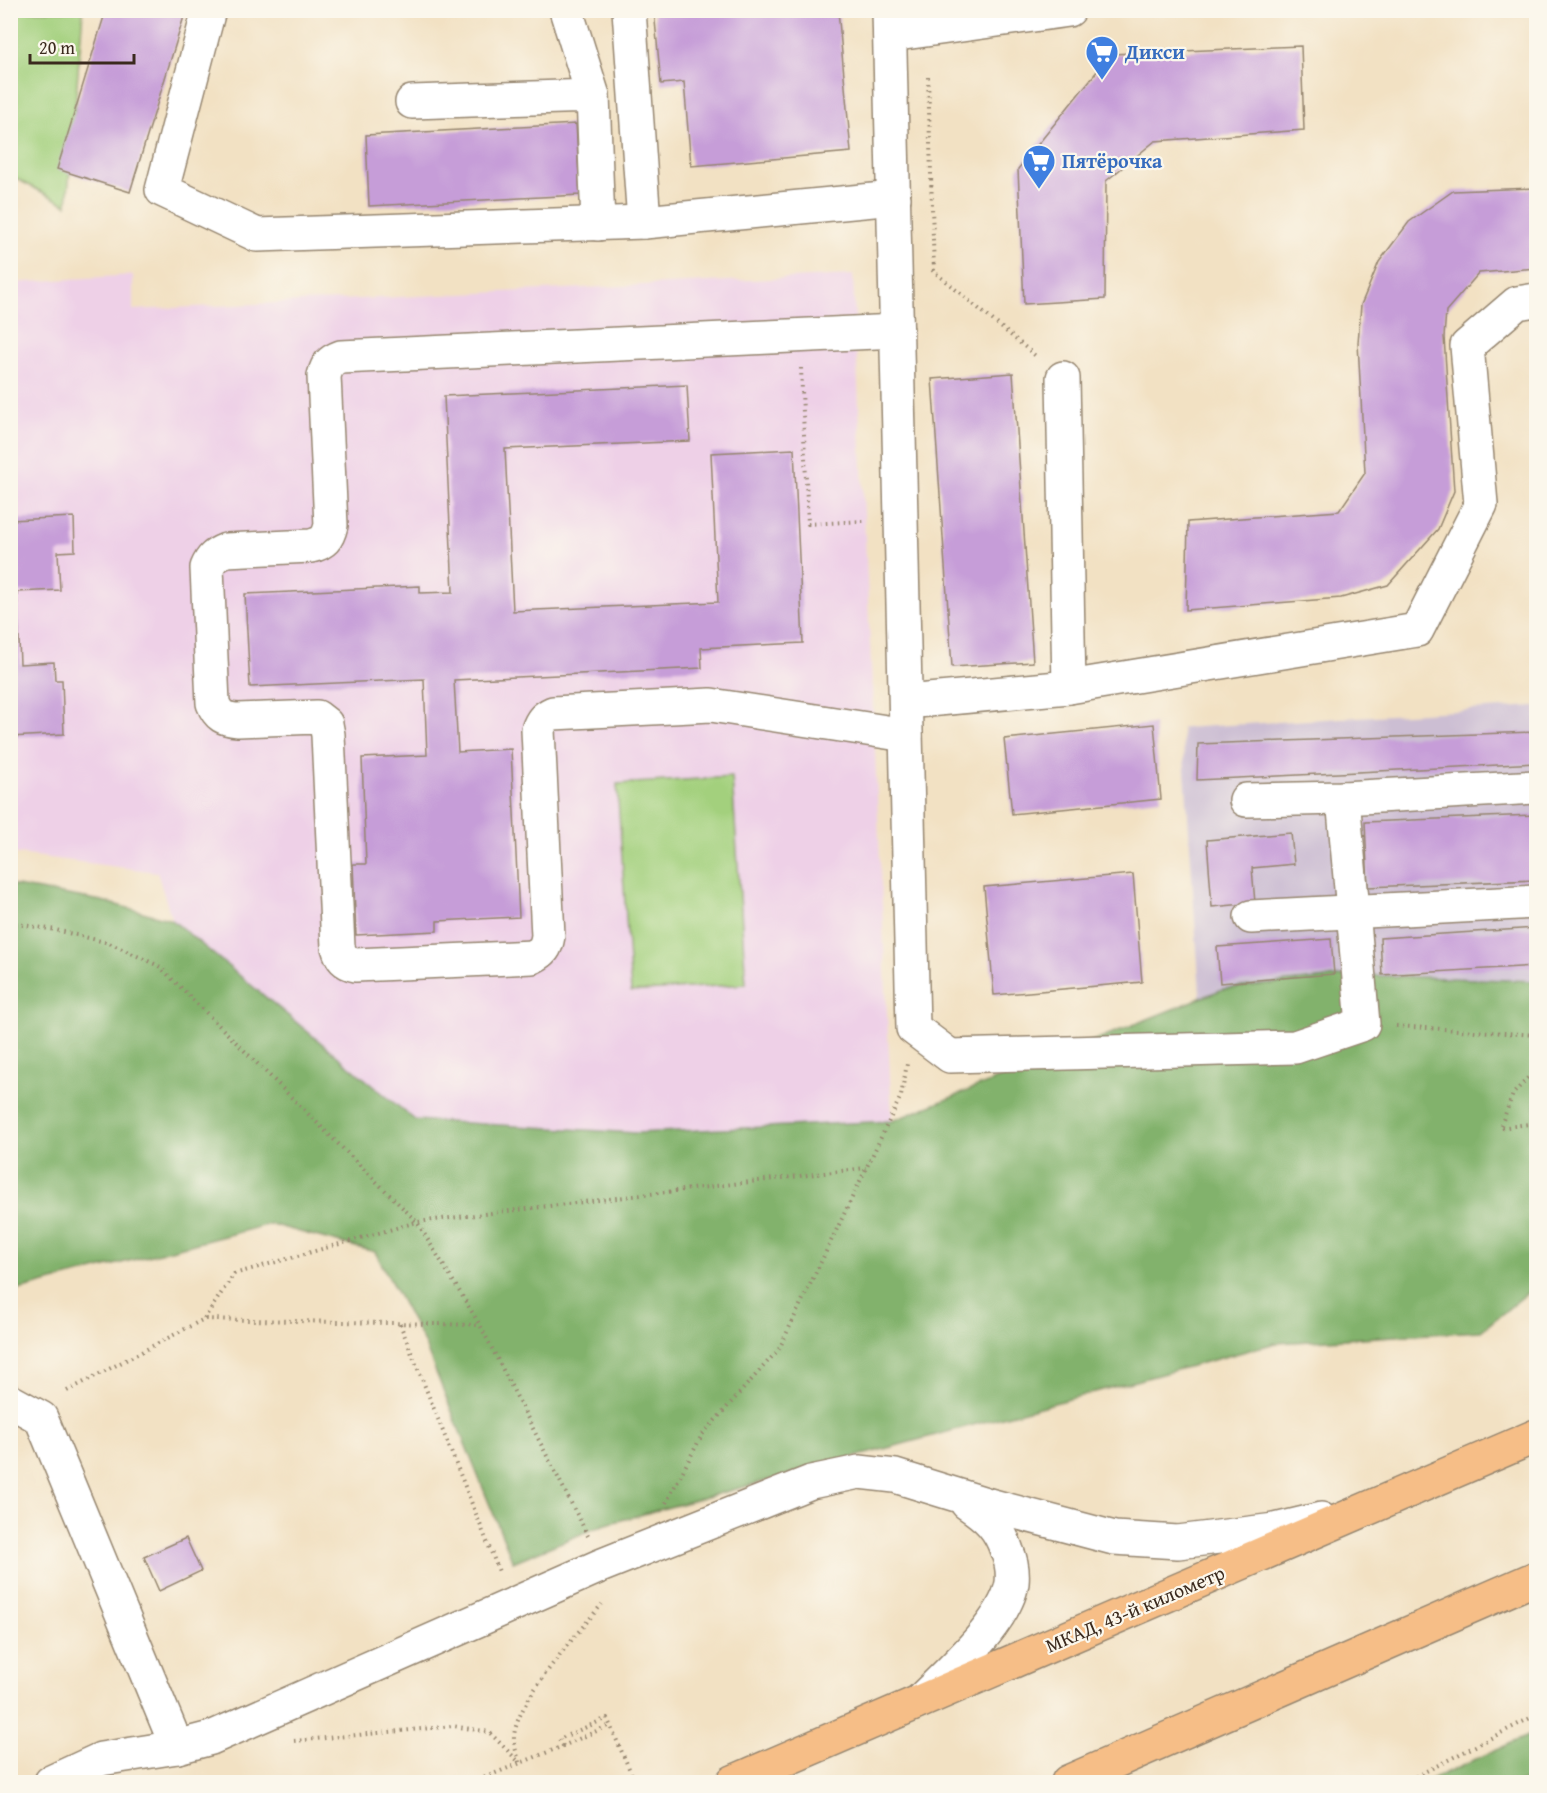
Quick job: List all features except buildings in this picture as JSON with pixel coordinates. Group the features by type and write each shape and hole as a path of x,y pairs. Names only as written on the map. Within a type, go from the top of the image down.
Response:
{"highway":[{"name":"МКАД, 43-й километр","path":"733,1782 1536,1436"},
{"path":"1068,1782 1536,1578"}],"street":[{"path":"209,10 162,190 257,235 644,222 894,198"},
{"path":"566,10 593,96 598,224"},
{"path":"629,10 644,222"},
{"path":"1069,10 926,30 890,23 913,1028 950,1056 1295,1047 1363,1024 1342,798"},
{"path":"412,102 593,96"},
{"path":"906,702 1069,687 1417,630 1481,504 1467,346 1517,303 1536,300"},
{"path":"897,331 341,357 332,360 324,376 331,525 328,537 321,544 311,546 226,550 217,553 210,560 207,568 213,703 217,712 225,719 317,717 326,724 338,947 340,957 356,965 532,957 547,946 538,730 546,716 553,713 711,705 906,735"},
{"path":"1063,378 1069,687"},
{"path":"1246,800 1342,798 1536,788"},
{"path":"1251,917 1536,902"},
{"path":"10,1401 41,1418 177,1748"},
{"path":"51,1782 101,1759 177,1748 211,1738 600,1566 811,1482 859,1472 895,1476 988,1505 1114,1538 1178,1542 1275,1530 1380,1504"},
{"path":"920,1702 978,1642 1006,1604 1012,1582 1010,1560 1001,1534 982,1514 951,1492"}],"path":[{"path":"926,30 934,272"},
{"path":"895,240 1063,378"},
{"path":"799,336 808,524 864,521"},
{"path":"10,923 56,930 109,943 159,966 417,1222 480,1325 592,1545"},
{"path":"1363,1024 1536,1035"},
{"path":"664,1505 702,1435 779,1348 901,1096 913,1028"},
{"path":"1536,1069 1513,1094 1500,1128 1536,1123"},
{"path":"67,1391 204,1319 234,1274 417,1222 866,1168"},
{"path":"204,1319 480,1325"},
{"path":"400,1324 503,1582"},
{"path":"519,1763 513,1739 520,1713 539,1684 602,1603"},
{"path":"1406,1782 1536,1715"},
{"path":"563,1746 559,1739 607,1718 634,1782"},
{"path":"473,1782 610,1725"},
{"path":"292,1741 453,1726 489,1732 519,1763"}],"shaded area":[{"path":"133,275 133,310 853,275 892,1121 636,1133 415,1120 172,920 157,872 11,853 11,283"},
{"path":"1536,706 1536,992 1201,1008 1182,728"}],"green space":[{"path":"10,11 83,11 67,205 11,176"},
{"path":"732,777 746,984 631,992 617,784"},
{"path":"11,885 102,901 172,920 415,1120 636,1133 892,1121 1223,989 1357,975 1536,981 1536,1286 1481,1331 1276,1343 603,1525 513,1562 424,1343 375,1252 270,1224 11,1292"},
{"path":"1536,1732 1536,1782 1425,1782"}],"place":[{"name":"Дикси","path":"1102,81"},
{"name":"Пятёрочка","path":"1039,190"}]}
